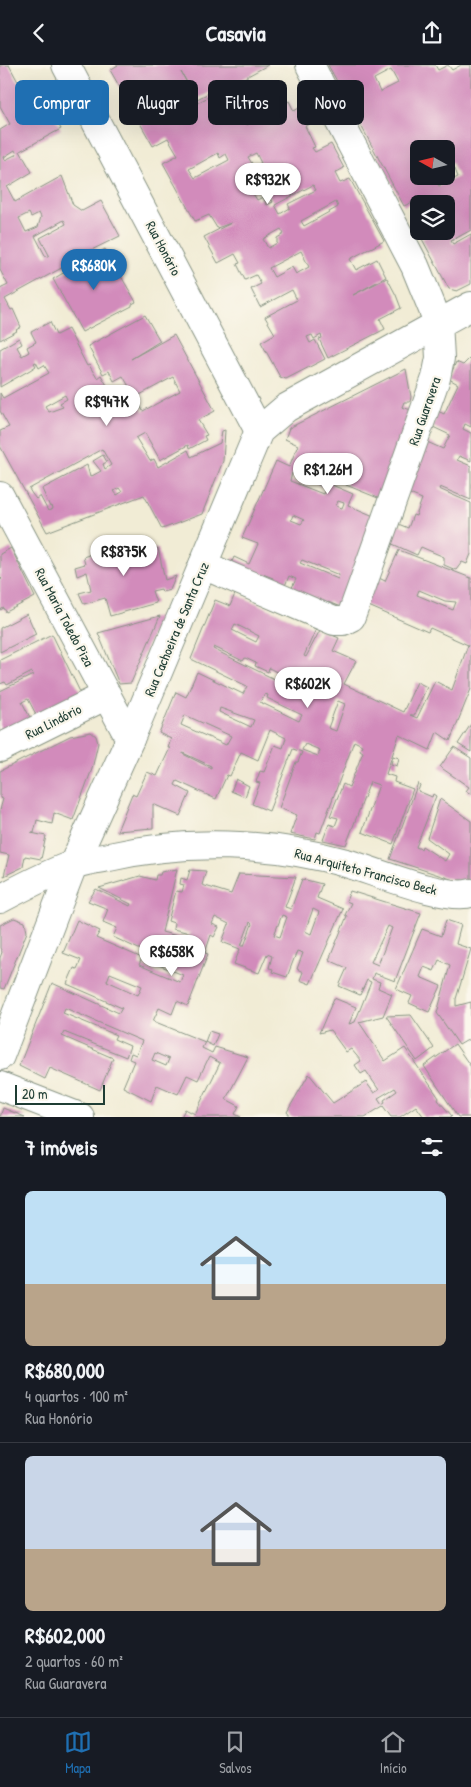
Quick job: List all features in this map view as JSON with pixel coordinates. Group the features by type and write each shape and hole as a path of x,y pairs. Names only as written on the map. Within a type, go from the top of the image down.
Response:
{"street":[{"name":"Rua Honório","path":"66,65 244,399 259,431"},
{"name":"Rua Guaravera","path":"203,565 334,621 343,621 351,617 436,378 440,358 438,322 415,266 310,65"},
{"name":"Rua Cachoeira de Santa Cruz","path":"0,1056 73,865 130,739 259,431 286,408 438,322 471,306"},
{"name":"Rua Maria Toledo Piza","path":"0,496 130,739"},
{"name":"Rua Lindório","path":"0,748 107,695"},
{"name":"Rua Arquiteto Francisco Beck","path":"0,899 73,865 124,853 182,845 238,846 287,850 345,863 435,891 466,895 471,893"},
{"path":"0,1086 80,1117"}],"building":[{"path":"0,65 9,65 17,80 15,80 15,125 59,125 61,129 20,151 32,172 7,187 15,202 62,176 73,205 82,211 101,201 120,236 65,263 67,265 5,299 11,310 13,309 21,327 0,340 0,289 8,285 0,270 0,130 10,124 0,106","holes":["15,150 17,154 5,160 4,157","29,213 31,217 39,213 41,217 38,227 26,232 19,218","64,220 66,224 40,238 49,255 46,257 35,236"]},
{"path":"118,65 268,65 240,80 208,80 208,94 198,98 198,80 186,80 181,72 185,80 119,80 119,86 110,70"},
{"path":"328,65 435,65 438,70 448,65 452,70 461,65 471,65 471,230 455,239 455,195 410,195 410,203 404,206 361,125 364,125 364,80 336,80","holes":["391,70 398,83 380,92 374,79"]},
{"path":"208,97 208,125 287,125 287,102 289,101 294,111 297,109 297,125 307,125 305,126 315,147 312,148 315,152 331,144 344,168 335,173 340,183 350,179 384,241 350,259 356,270 377,259 386,277 353,295 387,278 401,308 380,319 385,329 328,358 319,339 322,338 321,335 314,339 312,335 307,337 310,343 315,340 325,359 286,379 280,377 261,342 275,334 265,317 297,300 292,290 260,307 251,289 261,284 256,275 245,280 237,264 240,263 235,254 218,263 204,237 231,223 217,228 209,215 195,221 163,163 178,155 168,138 153,146 141,125 198,125 198,103","holes":["218,153 220,158 226,154 229,160 195,178 189,169","256,153 261,163 254,167 248,157","313,185 316,190 288,204 290,208 280,214 275,205","264,186 273,202 267,205 263,197 257,200 252,192","336,202 338,207 304,226 301,221","281,229 284,234 277,238 277,243 268,248 263,239","301,251 309,267 296,274 292,267 274,277 269,268"]},
{"path":"471,234 471,284 457,291 449,289 423,240 453,240 451,241 453,244"},
{"path":"105,249 136,302 132,306 82,332 53,279"},
{"path":"145,315 160,341 131,359 174,335 215,411 198,420 207,435 204,436 206,440 189,449 188,445 160,460 145,433 136,438 150,461 154,459 158,467 188,450 191,457 220,443 222,431 225,430 223,461 202,514 162,529 144,495 47,532 0,446 0,431 9,427 0,411 0,393 3,398 49,373 44,365 39,368 36,362 34,363 36,366 0,387 0,349 19,338 22,344 17,347 22,356 29,352 27,347 36,342 31,332 50,322 56,335 68,329 87,366 89,365 97,378 101,375 119,406 135,397 123,376 114,381 109,371 103,374 88,346","holes":["173,377 180,391 143,411 136,397","65,395 67,399 60,403 63,407 49,412 45,406","102,449 111,465 105,469 103,464 107,462 103,455 93,461 101,471 90,477 87,465 42,489 50,507 52,506 53,509 48,511 40,496 36,499 29,489","119,488 122,492 117,495 114,491"]},
{"path":"471,357 471,427 465,424 463,429 471,433 471,461 459,456 457,460 471,466 471,500 440,487 439,489 471,503 471,554 467,564 462,562 456,570 444,565 444,557 421,547 417,555 388,542 396,523 408,528 413,515 416,516 422,499 407,493 427,442 443,449 450,435 433,427 438,411 444,414 458,384 449,379 456,362 463,365"},
{"path":"406,369 411,397 410,402 404,402 402,407 417,412 383,500 346,485 348,480 335,475 332,485 353,494 348,505 376,517 343,608 328,602 324,611 288,596 296,579 289,576 282,593 269,588 273,578 260,573 256,582 228,571 234,557 249,564 258,544 242,538 276,461 289,467 298,445 285,439 289,428","holes":["292,473 326,488 323,494 290,481","338,501 344,503 342,508 336,506","293,515 304,520 301,524 291,520","302,560 339,575 338,579 300,563"]},
{"path":"137,538 142,555 158,548 165,580 176,576 170,590 162,592 161,589 152,591 156,603 110,616 105,598 84,604 79,593 91,590 87,572 77,576 75,567 85,564 83,557"},
{"path":"11,548 35,597 6,612 4,608 0,610 0,580 2,579 0,577 0,554"},
{"path":"399,550 471,578 471,689 450,741 437,732 430,750 399,735 386,774 395,777 394,782 413,789 393,844 362,832 379,785 370,782 346,845 323,840 329,824 335,826 338,818 330,816 343,784 349,787 363,752 360,750 362,745 354,741 320,833 317,832 315,839 290,834 297,815 279,808 296,762 298,762 302,752 293,749 269,811 252,804 260,783 256,782 260,771 264,772 275,745 283,748 286,738 270,730 258,760 241,752 230,776 227,775 216,799 177,781 175,785 190,793 180,816 153,804 153,828 117,831 132,794 136,796 147,772 157,776 170,748 168,748 171,739 159,733 176,692 186,697 197,672 243,694 247,686 191,659 215,600 230,606 235,594 316,629 304,656 306,657 320,630 339,638 333,651 356,661 344,684 403,712 417,682 427,687 414,715 410,715 417,718 435,681 452,690 468,645 430,628 428,632 364,604 375,576 385,581","holes":["419,590 445,601 456,602 453,610 417,595","235,624 259,636 256,642 232,630","214,647 243,661 245,658 256,663 255,666 268,672 269,668 303,686 310,671 318,675 309,696 213,649","265,694 268,695 267,698 302,715 299,721 260,702","338,701 345,704 336,731 328,728","220,708 254,720 251,727 219,712","185,715 231,736 226,745 181,725","305,744 320,750 318,756 302,750","183,753 211,766 211,768"]},
{"path":"27,614 36,634 0,652 0,628"},
{"path":"160,616 131,683 119,684 98,633"},
{"path":"52,634 81,694 39,720 28,699 22,702 33,723 7,736 4,730 0,732 0,691 33,675 32,672 7,685 5,682 0,684 0,660"},
{"path":"471,724 471,752 458,744"},
{"path":"91,732 96,736 98,743 92,769 73,820 54,813 52,824 37,820 34,833 31,833 46,836 41,859 25,856 23,867 4,876 9,855 0,853 0,810 3,799 0,798 0,771 70,736"},
{"path":"454,747 471,758 471,794 466,791 469,787 440,767"},
{"path":"393,756 399,758 397,766 391,764"},
{"path":"236,779 249,786 245,797 231,791"},
{"path":"418,783 420,785 418,791 432,797 433,794 436,796 416,847 421,849 422,846 445,861 449,854 427,838 440,799 471,821 471,880 454,880 390,859"},
{"path":"177,869 162,932 188,939 190,933 173,929 174,923 168,921 176,891 182,892 184,885 180,884 181,878 187,880 190,870 206,871 202,885 231,894 239,874 296,877 285,907 291,909 302,879 322,884 317,898 343,909 310,984 300,980 303,972 297,969 303,953 297,951 287,977 272,972 273,969 269,968 272,956 267,954 259,973 234,964 240,949 222,942 229,924 215,917 212,924 219,927 214,937 211,935 205,953 208,954 188,1006 177,1001 172,1014 159,1008 153,1021 205,1042 202,1048 212,1053 215,1047 248,1057 226,1099 239,1106 235,1114 241,1117 181,1117 185,1109 195,1114 220,1063 209,1057 198,1080 187,1075 178,1094 157,1085 151,1101 123,1087 134,1061 129,1059 131,1053 136,1055 142,1041 65,1008 63,1013 116,1035 114,1039 130,1046 126,1057 64,1032 62,1036 113,1058 100,1090 50,1068 45,1079 19,1066 52,983 119,1013 122,1008 67,984 74,968 77,969 81,960 63,953 77,920 100,931 96,938 142,958 139,965 180,982 183,975 154,963 156,957 113,937 117,928 103,922 108,909 88,901 96,889 130,906 131,904 99,888 140,876 155,880 156,875 160,875 161,872","holes":["313,909 319,912 311,934 305,931","282,915 287,917 280,937 274,935","250,922 252,924 244,946 241,946","110,973 142,986 138,995 107,981","155,1053 169,1059 166,1066 152,1060"]},
{"path":"350,891 421,913 395,981 374,973 372,979 380,982 378,988 392,994 383,1016 359,1022 385,1061 405,1048 439,1098 438,1100 452,1116 450,1117 424,1117 416,1106 400,1117 391,1117 383,1106 365,1117 291,1117 287,1112 309,1074 333,1103 366,1082 374,1093 379,1090 366,1071 361,1074 355,1065 361,1061 351,1049 346,1052 330,1030 319,1033 334,998 356,1007 349,1024 355,1022 371,982 367,980 360,995 339,986 347,968 329,960 351,903 346,901","holes":["388,926 392,928 378,965 371,962","395,1088 397,1091 384,1100 385,1102 382,1104 378,1098"]},
{"path":"14,918 25,922 27,932 4,989 0,988 0,958 2,952 0,948 0,925"},
{"path":"446,920 461,925 456,944 471,949 456,999 456,1006 471,1002 471,1038 459,1045 437,1013 450,965 439,960 434,971 424,967 420,977 441,986 429,1012 409,1003 412,996 396,989 422,929 441,936"},
{"path":"411,1015 434,1048 417,1061 386,1016"},
{"path":"209,1031 218,1034 213,1046 205,1042"},
{"path":"455,1044 471,1067 471,1117 458,1117 424,1066"},
{"path":"3,1108 25,1117 0,1117"}]}
